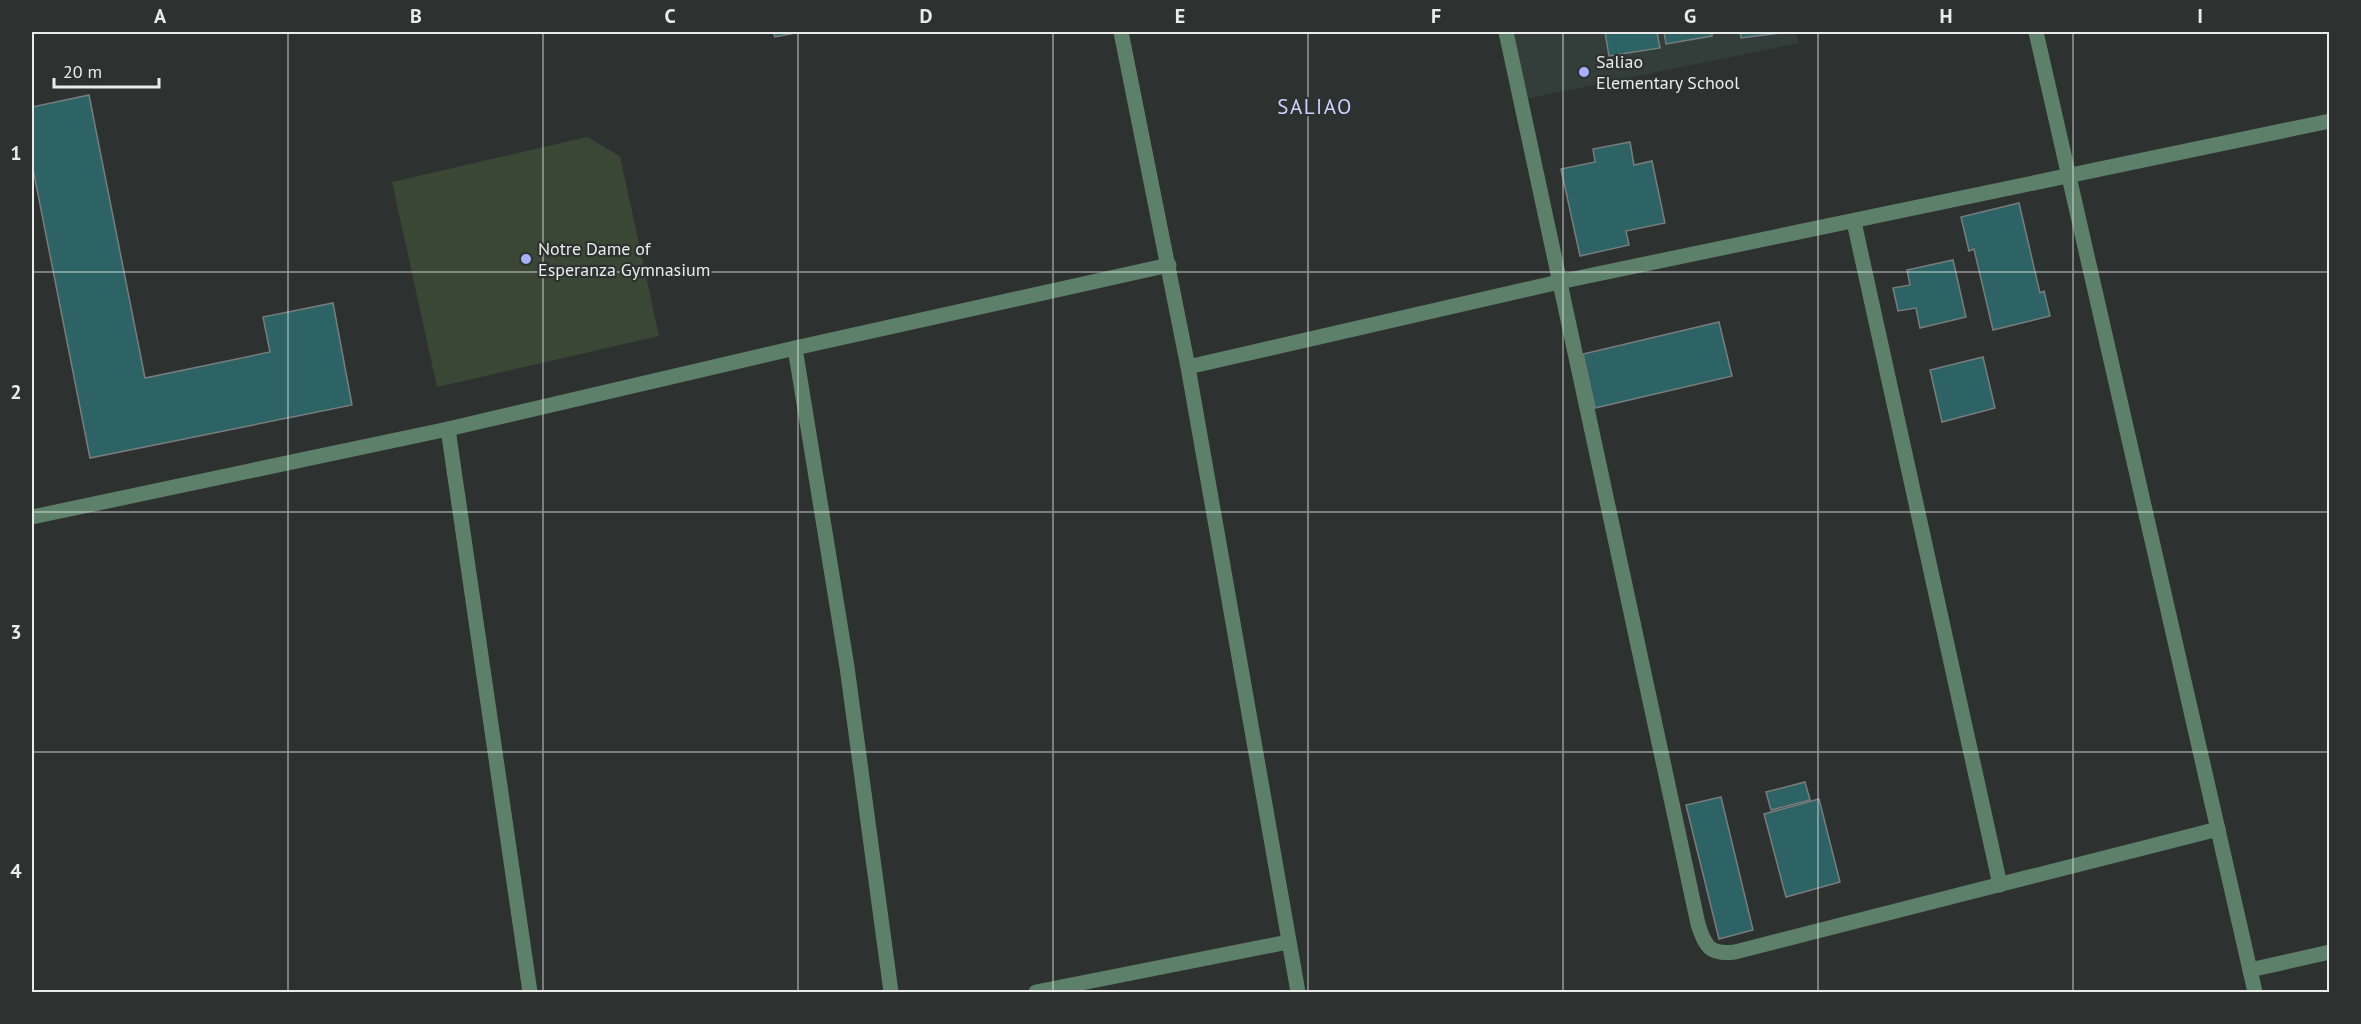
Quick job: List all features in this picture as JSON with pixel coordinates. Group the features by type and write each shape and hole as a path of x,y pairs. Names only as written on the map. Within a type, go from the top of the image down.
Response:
{"street":[{"path":"1121,32 1188,367 1298,993"},
{"path":"1506,32 1558,282 1703,940 1711,949 1722,954 1735,952 2218,830"},
{"path":"2036,32 2255,993"},
{"path":"1188,367 1558,282 2330,121"},
{"path":"1854,222 2000,885"},
{"path":"32,517 448,429 795,348 1169,265"},
{"path":"795,348 847,667 891,993"},
{"path":"448,429 530,993"},
{"path":"1036,993 1288,942"},
{"path":"2250,970 2330,952"}],"shaded area":[{"name":"Saliao Elementary School","path":"1502,32 1796,32 1799,43 1516,101"}],"green space":[{"name":"Notre Dame of Esperanza Gymnasium","path":"587,137 620,156 659,336 437,387 392,182"}],"building":[{"path":"773,32 800,32 775,37"},
{"path":"1605,32 1657,32 1660,48 1609,56"},
{"path":"1664,32 1712,32 1712,36 1666,44"},
{"path":"1740,32 1787,32 1741,38"},
{"path":"89,95 145,378 270,352 263,317 333,303 352,405 90,458 32,164 32,107"},
{"path":"1630,142 1634,165 1652,161 1665,223 1626,231 1629,245 1580,256 1561,169 1595,162 1593,149"},
{"path":"2019,203 2040,293 2044,291 2050,316 1993,330 1974,249 1969,251 1961,217"},
{"path":"1953,260 1966,317 1920,328 1916,308 1898,311 1893,288 1910,285 1907,270"},
{"path":"1719,322 1732,376 1595,408 1583,354"},
{"path":"1983,357 1995,408 1942,422 1930,370"},
{"path":"1805,782 1810,800 1771,810 1766,792"},
{"path":"1721,797 1753,930 1719,939 1686,805"},
{"path":"1819,799 1840,882 1786,897 1764,814"}],"place":[{"name":"Saliao Elementary School","path":"1584,72"},
{"name":"Notre Dame of Esperanza Gymnasium","path":"526,259"}],"district":[{"name":"SALIAO","path":"1315,107"}]}
